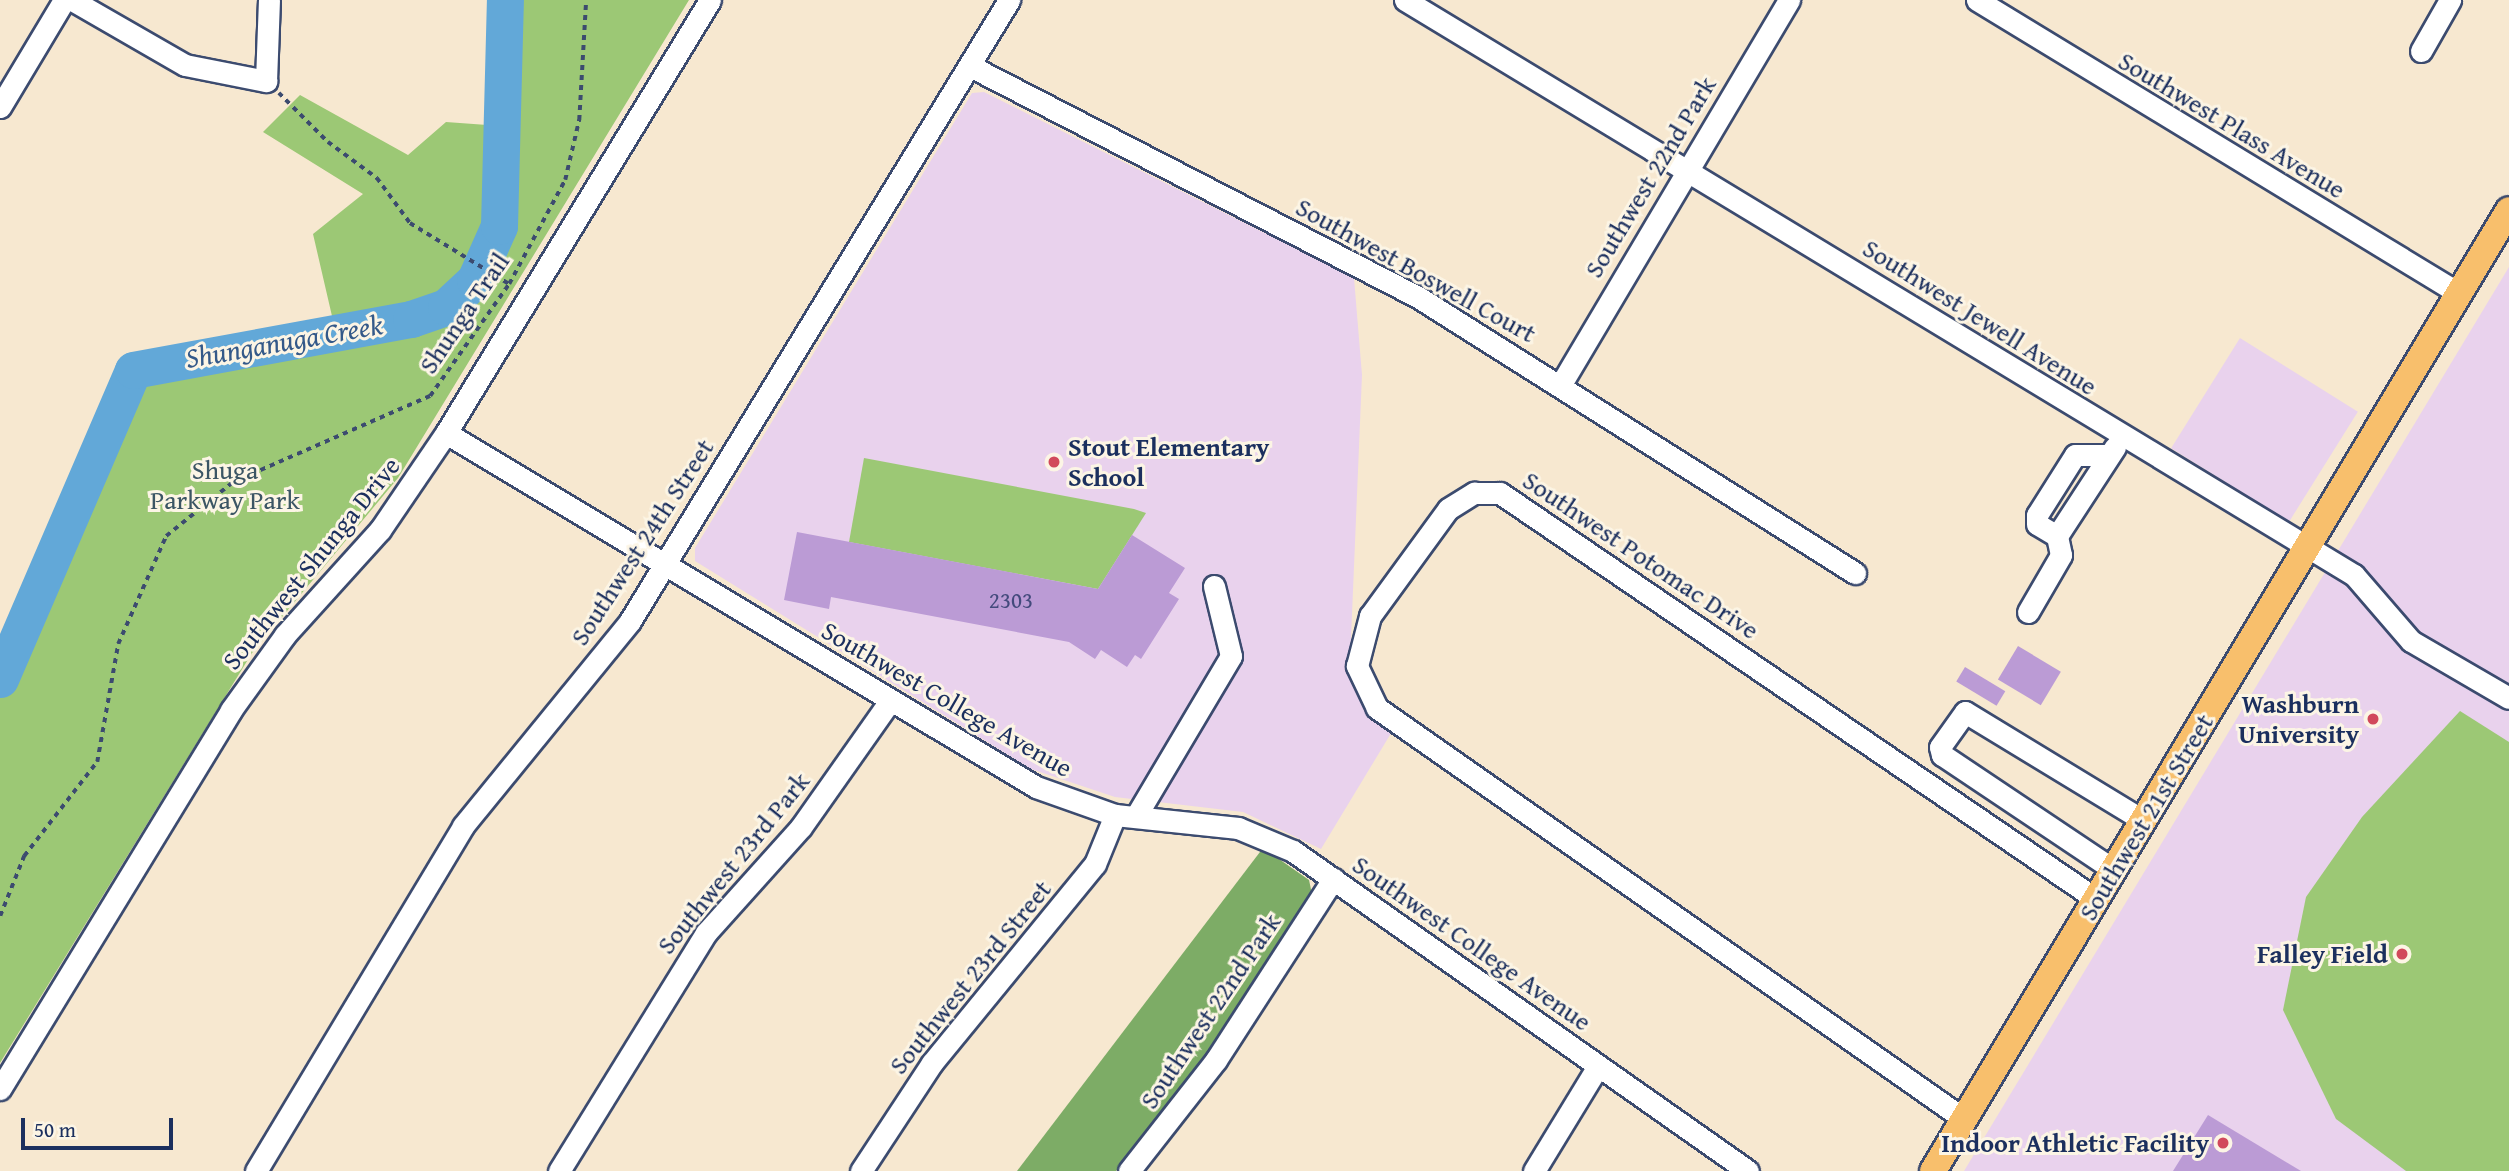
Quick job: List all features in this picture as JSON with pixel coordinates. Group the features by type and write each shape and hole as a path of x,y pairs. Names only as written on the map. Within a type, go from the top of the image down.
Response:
{"main road":[{"name":"Southwest 21st Street","path":"1933,1171 2509,210"}],"street":[{"path":"0,107 64,0"},
{"path":"72,0 185,65 266,81 269,0"},
{"name":"Southwest Shunga Drive","path":"0,1088 231,710 285,635 380,530 446,433 710,0"},
{"name":"Southwest 24th Street","path":"256,1171 456,836 596,665 667,564 1009,0"},
{"name":"Southwest Jewell Avenue","path":"1405,0 2307,550 2354,575 2411,641 2509,698"},
{"name":"Southwest 22nd Park","path":"1561,384 1789,0"},
{"name":"Southwest Plass Avenue","path":"1977,0 2460,294"},
{"path":"2421,51 2450,0"},
{"name":"Southwest Boswell Court","path":"970,66 1418,297 1561,384 1855,573"},
{"name":"Southwest College Avenue","path":"446,433 1036,787 1126,816 1238,828 1293,850 1748,1171"},
{"path":"2028,612 2061,555 2057,536 2122,437"},
{"path":"2057,536 2037,524 2037,515 2070,461 2109,455"},
{"name":"Southwest Potomac Drive","path":"1964,1119 1377,708 1357,666 1370,615 1448,509 1474,493 1500,493 2096,900"},
{"name":"Southwest 23rd Street","path":"862,1171 932,1063 1095,864 1231,656 1214,586"},
{"name":"Southwest 23rd Park","path":"559,1171 706,933 801,827 890,701"},
{"path":"2114,870 1942,755 1940,747 1965,712 2144,821"},
{"name":"Southwest 22nd Park","path":"1129,1171 1216,1060 1333,879"},
{"path":"1534,1171 1598,1066"}],"path":[{"name":"Shunga Trail","path":"0,916 24,856 97,762 118,644 166,536 233,482 430,396 508,284 565,180 579,120 586,0"},
{"path":"266,81 328,142 377,178 416,227 508,284"}],"shaded area":[{"name":"Stout Elementary School","path":"984,92 1354,278 1362,375 1350,662 1370,712 1393,730 1321,849 1243,812 1115,797 1031,769 695,561 695,548 972,93"},
{"name":"Washburn University","path":"2509,267 2509,1171 1964,1171"},
{"path":"2240,338 2358,412 2289,522 2171,448"}],"green space":[{"name":"Shuga Parkway Park","path":"505,0 689,0 398,478 252,653 0,1063 0,679 133,370 335,329 313,234 363,194 263,132 300,95 408,155 446,122 501,126"},
{"path":"864,458 1146,513 1098,589 849,542"},
{"name":"Falley Field","path":"2460,711 2509,742 2509,1171 2406,1171 2336,1119 2283,1010 2306,897 2362,817"},
{"path":"1263,848 1309,880 1312,894 1199,1065 1116,1171 1017,1171"}],"building":[{"name":"Stout Elementary School","path":"797,532 1098,589 1132,535 1185,568 1169,593 1179,599 1141,659 1135,655 1127,667 1101,650 1095,659 1069,642 831,597 829,609 784,600"},
{"path":"2018,646 2061,672 2041,705 1998,679"},
{"path":"1965,667 2005,691 1997,706 1956,682"},
{"name":"Indoor Athletic Facility","path":"2208,1115 2301,1171 2173,1171"}],"waterway":[{"name":"Shunganuga Creek","path":"0,679 133,370 411,319 446,307 475,280 499,226 505,0"}],"place":[{"name":"Stout Elementary School","path":"1054,462"},
{"name":"Washburn University","path":"2373,719"},
{"name":"Falley Field","path":"2402,954"},
{"name":"Indoor Athletic Facility","path":"2223,1143"}]}
